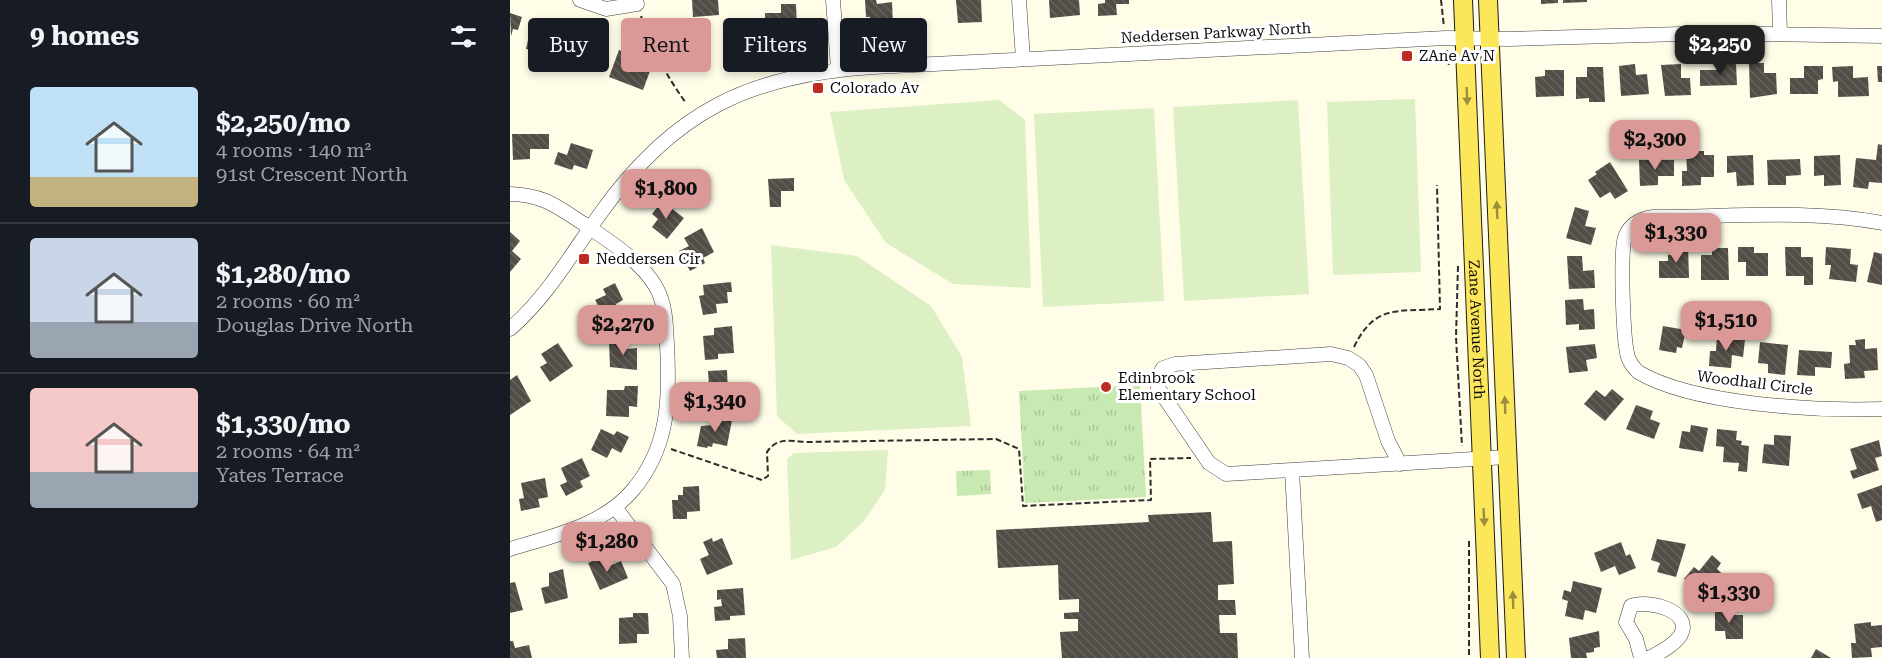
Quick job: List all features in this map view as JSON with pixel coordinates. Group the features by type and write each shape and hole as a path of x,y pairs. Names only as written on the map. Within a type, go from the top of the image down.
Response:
{"main road":[{"name":"Zane Avenue North","path":"1463,0 1490,658"},
{"name":"Zane Avenue North","path":"1488,0 1516,658"}],"street":[{"path":"580,0 606,9 637,4"},
{"path":"833,0 838,69"},
{"path":"1019,0 1023,59"},
{"path":"1779,0 1780,33"},
{"name":"Neddersen Parkway North","path":"510,328 536,303 624,180 647,155 694,118 743,93 773,82 838,69 1465,38 1780,33 1882,36"},
{"path":"510,194 542,197 590,228 644,271 663,304 670,387 666,425 660,445 638,484 615,507 584,525 510,549"},
{"name":"Woodhall Circle","path":"1882,223 1810,216 1653,217 1641,219 1631,226 1622,248 1626,347 1631,365 1638,372 1698,395 1816,408 1882,409"},
{"path":"1400,464 1388,441 1366,375 1359,365 1348,358 1322,355 1175,364 1163,368 1158,377 1158,388 1211,464 1226,474 1507,458"},
{"path":"1292,470 1302,658"},
{"path":"615,507 673,584 679,608 682,658"},
{"path":"1641,658 1636,639 1626,622 1631,606 1640,602 1671,611 1680,617 1682,625 1680,635 1674,641 1648,658"}],"path":[{"path":"1441,0 1441,15"},
{"path":"637,4 648,38 675,88 686,103"},
{"path":"1449,61 1451,73"},
{"path":"1348,358 1364,329 1376,316 1396,312 1440,309 1437,185"},
{"path":"1458,259 1456,337 1462,445"},
{"path":"660,445 762,480 768,476 767,452 777,442 784,440 806,442 996,440 1019,448 1023,506 1151,500 1150,459 1192,458 1211,464"},
{"path":"1469,535 1469,658"}],"green space":[{"path":"1415,99 1421,272 1333,275 1327,102"},
{"path":"999,100 1025,120 1031,288 953,284 886,243 844,180 830,112"},
{"path":"1298,100 1309,294 1184,301 1173,107"},
{"path":"1154,108 1164,301 1043,307 1034,114"},
{"path":"771,245 857,256 931,306 962,357 971,426 797,434 777,416"},
{"path":"1140,385 1146,497 1025,503 1019,391"},
{"path":"888,450 885,490 864,521 836,547 791,560 787,459 794,453"},
{"path":"990,470 991,494 957,496 956,471"}],"building":[{"path":"692,0 718,0 719,15 693,17"},
{"path":"865,0 876,0 877,4 892,2 893,18 866,17"},
{"path":"956,0 981,0 982,22 958,23"},
{"path":"1049,0 1079,0 1080,15 1050,18"},
{"path":"1105,0 1129,0 1129,4 1116,4 1117,15 1098,16 1098,4 1105,3"},
{"path":"1541,0 1558,0 1558,3 1541,4"},
{"path":"1563,0 1587,0 1587,2 1563,3"},
{"path":"781,4 796,4 797,18 765,18 765,13 781,13"},
{"path":"510,13 522,17 518,30 513,29 511,36"},
{"path":"619,50 621,51 621,72 650,72 643,90 609,77"},
{"path":"1720,63 1736,63 1737,85 1700,86 1700,70 1720,70"},
{"path":"1749,63 1764,63 1764,73 1776,73 1777,94 1750,98"},
{"path":"1635,64 1636,75 1647,74 1649,94 1621,96 1619,66"},
{"path":"1681,64 1681,78 1690,78 1691,95 1665,96 1661,65"},
{"path":"1804,66 1823,66 1823,79 1818,80 1818,94 1790,94 1790,78 1804,78"},
{"path":"1853,66 1853,78 1868,77 1869,96 1838,97 1838,81 1833,82 1832,67"},
{"path":"1877,66 1882,66 1882,82 1878,82"},
{"path":"1587,67 1603,67 1605,102 1589,102 1589,98 1576,99 1576,77 1587,77"},
{"path":"1545,70 1564,70 1564,96 1536,97 1535,77 1545,76"},
{"path":"512,134 549,134 549,149 530,149 530,159 513,160"},
{"path":"571,143 593,150 587,169 574,165 572,170 554,164 558,152 567,155"},
{"path":"1878,144 1882,145 1882,183 1869,182 1868,189 1853,187 1856,158 1876,160"},
{"path":"1686,151 1704,151 1704,155 1714,155 1714,177 1701,177 1701,185 1682,186 1682,171 1687,171"},
{"path":"1753,155 1754,185 1737,186 1736,172 1727,173 1727,156"},
{"path":"1840,155 1841,185 1824,186 1824,175 1814,176 1814,156"},
{"path":"1800,159 1801,175 1786,176 1786,185 1768,185 1767,160"},
{"path":"1639,160 1674,160 1674,176 1658,176 1658,185 1640,186"},
{"path":"1610,162 1628,191 1615,199 1610,192 1600,198 1588,180"},
{"path":"794,178 794,191 781,191 781,207 770,207 768,179"},
{"path":"662,201 684,218 667,239 652,227 658,219 652,214"},
{"path":"1575,207 1589,211 1585,226 1596,228 1591,245 1566,238"},
{"path":"702,228 714,252 703,258 705,263 690,271 679,251 689,246 684,238"},
{"path":"510,232 520,241 512,251 521,259 510,272"},
{"path":"1672,246 1688,246 1689,278 1659,278 1659,261 1668,261 1668,255 1672,255"},
{"path":"1738,247 1754,247 1754,253 1768,253 1768,276 1746,276 1746,262 1738,262"},
{"path":"1785,247 1801,247 1801,257 1813,257 1813,285 1804,285 1804,276 1786,276"},
{"path":"1826,247 1851,249 1850,264 1858,265 1856,282 1829,279 1831,265 1825,265"},
{"path":"1712,248 1728,248 1729,280 1701,280 1701,255 1712,255"},
{"path":"1874,252 1882,254 1882,285 1867,282"},
{"path":"1567,256 1582,256 1583,271 1594,270 1595,288 1569,289"},
{"path":"731,282 732,292 727,292 728,303 716,304 717,313 703,315 699,296 704,295 703,285"},
{"path":"615,283 623,300 616,304 621,314 606,321 595,300 606,295 603,289"},
{"path":"1583,299 1584,310 1594,309 1595,329 1579,330 1579,324 1566,325 1565,300"},
{"path":"732,326 734,353 718,354 718,359 705,360 703,336 714,335 714,328"},
{"path":"1663,326 1686,330 1682,348 1677,347 1676,353 1659,350"},
{"path":"1717,336 1745,340 1743,357 1732,355 1731,368 1709,366 1710,351 1716,351"},
{"path":"1865,339 1865,349 1877,348 1878,370 1864,371 1865,378 1845,379 1844,364 1850,363 1849,345 1856,345 1855,340"},
{"path":"609,341 626,341 626,349 637,348 637,370 610,367"},
{"path":"1760,342 1788,345 1785,375 1768,373 1768,364 1758,363"},
{"path":"558,343 573,366 550,382 540,367 547,363 541,354"},
{"path":"1595,344 1597,358 1586,360 1588,371 1569,373 1566,347"},
{"path":"1799,350 1832,352 1831,368 1815,367 1815,376 1797,375"},
{"path":"727,370 728,392 719,393 720,405 705,406 704,387 709,386 708,371"},
{"path":"517,375 531,401 510,415 510,380"},
{"path":"625,386 638,386 637,407 629,406 629,417 606,416 607,390 624,390"},
{"path":"1612,389 1624,399 1605,421 1584,404 1596,390 1605,397"},
{"path":"1636,405 1653,411 1650,419 1660,423 1654,439 1626,429"},
{"path":"716,417 732,420 727,446 713,443 712,447 707,448 697,446 701,426 714,425"},
{"path":"1691,425 1708,428 1703,452 1679,448 1682,431 1690,432"},
{"path":"601,429 614,435 617,431 629,437 621,453 612,448 607,458 591,450"},
{"path":"1717,429 1737,431 1736,440 1742,441 1741,445 1749,446 1747,472 1738,471 1739,463 1723,462 1724,447 1716,446"},
{"path":"1774,435 1791,436 1789,466 1762,463 1764,444 1774,445"},
{"path":"1879,440 1882,456 1875,458 1879,470 1853,479 1850,471 1857,469 1850,449"},
{"path":"582,458 590,476 580,481 583,487 566,496 560,485 567,482 561,468"},
{"path":"545,478 548,497 538,499 540,507 521,511 519,499 524,498 521,483"},
{"path":"1882,485 1882,520 1876,522 1871,506 1862,509 1857,494"},
{"path":"699,486 700,511 687,512 687,519 673,519 672,500 678,500 678,495 683,495 683,487"},
{"path":"1211,512 1213,542 1232,541 1234,584 1218,585 1218,600 1235,600 1236,615 1219,615 1220,633 1237,633 1238,658 1062,658 1060,632 1078,631 1078,619 1064,619 1064,613 1079,612 1079,599 1059,600 1058,565 998,568 996,530 1149,522 1148,515"},
{"path":"712,538 713,542 722,538 733,564 707,575 700,559 709,555 703,542"},
{"path":"1657,539 1686,544 1676,577 1657,572 1660,563 1651,560"},
{"path":"1621,542 1626,556 1630,554 1636,568 1619,575 1615,566 1601,572 1594,553"},
{"path":"1712,555 1721,563 1717,569 1727,578 1717,591 1710,585 1701,594 1684,579 1694,567 1699,571"},
{"path":"603,557 607,567 621,561 628,578 600,590 588,563"},
{"path":"563,569 568,598 545,604 541,588 549,586 549,573"},
{"path":"1573,581 1602,588 1596,613 1585,610 1583,620 1565,616 1568,601 1562,599 1564,590 1571,592"},
{"path":"515,582 523,610 510,613 510,583"},
{"path":"743,588 745,615 730,616 730,620 715,621 714,607 722,606 721,599 717,600 717,590"},
{"path":"1715,608 1729,608 1729,615 1743,615 1743,639 1726,639 1725,631 1715,631"},
{"path":"633,613 648,613 649,634 637,634 637,643 619,644 619,618 633,617"},
{"path":"1871,622 1871,626 1882,625 1882,647 1871,648 1872,657 1852,658 1851,643 1856,643 1854,624"},
{"path":"1599,631 1600,647 1594,648 1594,652 1586,653 1587,658 1571,658 1569,638"},
{"path":"745,638 746,658 717,658 716,650 728,649 728,639"},
{"path":"510,641 513,641 515,648 529,645 532,658 510,658"},
{"path":"1816,649 1831,658 1811,658"}],"place":[{"name":"ZAne Av N","path":"1407,56"},
{"name":"Colorado Av","path":"818,88"},
{"name":"Neddersen Cir","path":"584,259"},
{"name":"Edinbrook Elementary School","path":"1106,387"}]}
